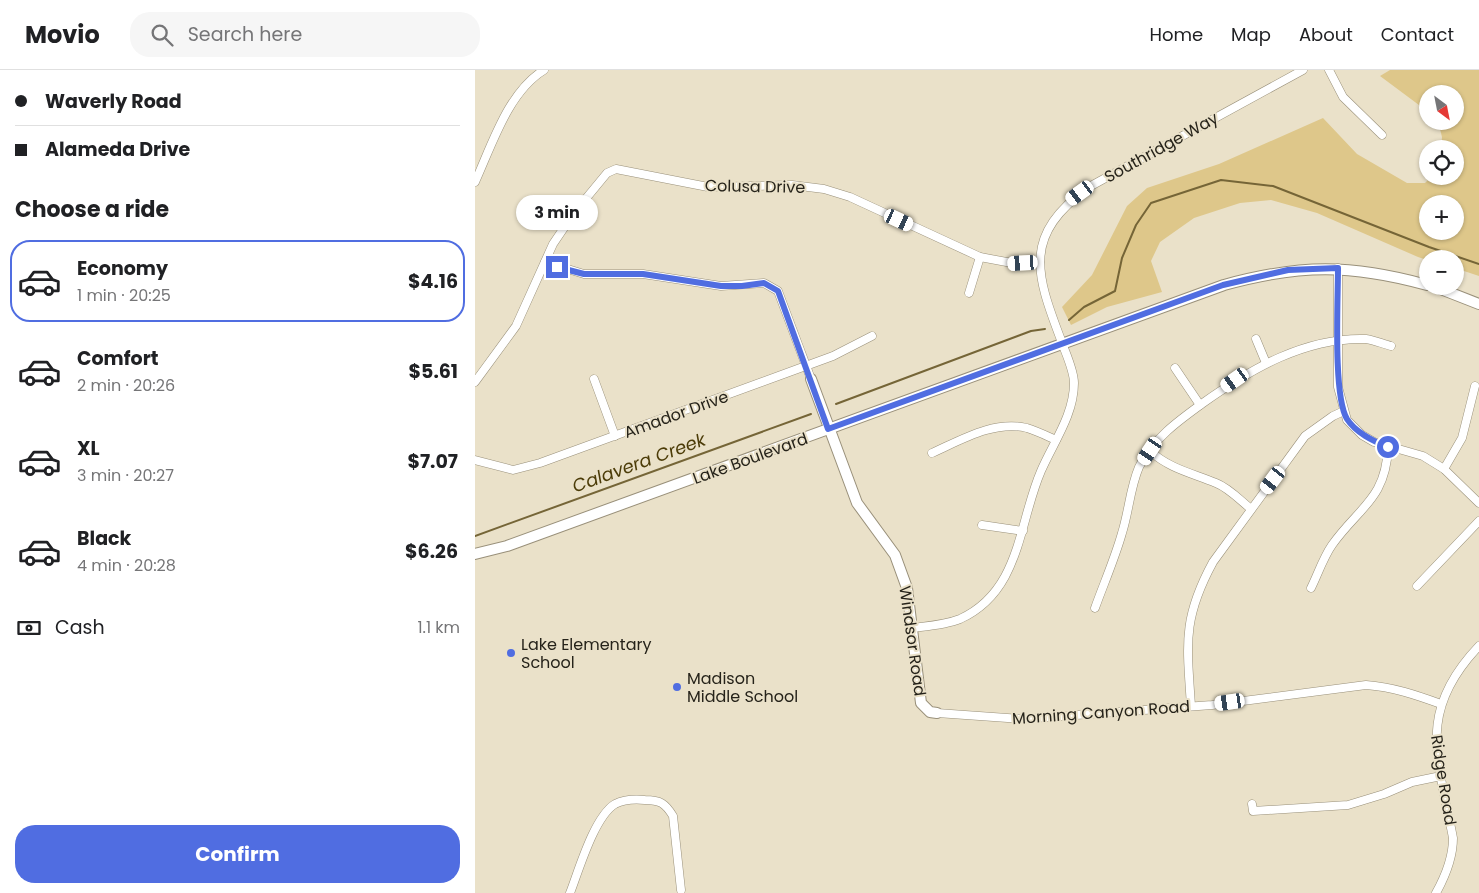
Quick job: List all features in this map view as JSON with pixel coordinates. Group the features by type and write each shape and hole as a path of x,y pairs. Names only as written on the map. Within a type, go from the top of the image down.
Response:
{"main road":[{"name":"Lake Boulevard","path":"475,554 507,546 1223,285 1288,270 1338,268 1390,274 1419,283"},
{"path":"1456,295 1479,304"},
{"name":"Windsor Road","path":"811,379 857,503 895,555 907,588 921,703 930,712 937,713"}],"street":[{"path":"475,182 515,100 532,80 544,70"},
{"name":"Southridge Way","path":"912,628 943,624 961,618 979,607 999,588 1009,573 1040,472 1070,411 1074,381 1044,296 1040,262 1041,244 1051,224 1071,200 1089,187 1303,70"},
{"path":"1329,70 1343,97 1383,135"},
{"name":"Colusa Drive","path":"545,262 553,244 574,213 607,173 616,169 708,187 792,185 824,189 850,197 980,257 1012,264 1040,262"},
{"path":"969,293 980,257"},
{"path":"475,382 515,326 545,262 584,274 643,274 721,286 764,283 778,291 811,379"},
{"path":"1338,268 1338,387 1343,412 1347,420 1362,435 1388,447 1423,456 1444,469 1479,503"},
{"name":"Amador Drive","path":"475,460 513,470 540,463 833,356 872,336"},
{"path":"1256,339 1266,363"},
{"path":"1095,608 1122,533 1131,490 1140,466 1159,439 1179,420 1235,380 1266,363 1304,348 1339,340 1368,339 1391,346"},
{"path":"1175,368 1200,405"},
{"path":"594,379 615,436"},
{"path":"1444,469 1462,438 1475,386"},
{"path":"1191,706 1187,640 1192,606 1213,562 1305,436 1327,420 1343,412"},
{"path":"931,454 983,431 999,427 1028,428 1056,440"},
{"path":"1311,588 1330,548 1348,523 1368,505 1379,488 1387,468 1388,447"},
{"path":"1150,451 1161,462 1185,474 1218,484 1251,509"},
{"path":"1417,586 1479,521"},
{"path":"982,525 1023,531"},
{"name":"Ridge Road","path":"1436,893 1446,876 1453,850 1453,838 1436,746 1436,725 1441,704 1454,677 1476,655 1479,646"},
{"name":"Morning Canyon Road","path":"937,713 1022,719 1191,706 1365,685 1385,686 1441,704"},
{"path":"1252,804 1253,811 1348,805 1384,794 1412,782 1441,776"},
{"path":"570,893 599,822 615,805 632,799 659,800 667,805 673,816 681,890"}],"shaded area":[{"path":"1390,70 1479,70 1479,276 1464,271 1464,250 1419,250 1419,257 1317,213 1271,200 1240,203 1194,218 1160,242 1151,261 1162,292 1107,307 1071,325 1062,307 1092,275 1127,206 1147,188 1219,164 1323,118 1357,154 1407,183 1419,183 1419,185 1464,185 1464,140 1442,140 1440,130 1464,130 1464,85 1419,85 1419,105 1380,76"}],"waterway":[{"name":"Calavera Creek","path":"1069,320 1084,307 1115,291 1122,258 1136,225 1151,203 1221,180 1273,186 1429,247 1479,264"},
{"name":"Calavera Creek","path":"836,404 1031,331 1045,329"},
{"name":"Calavera Creek","path":"475,536 811,414"}],"place":[{"name":"Lake Elementary School","path":"511,653"},
{"name":"Madison Middle School","path":"677,687"}],"route":[{"path":"557,267 584,274 643,274 721,286 764,283 778,291 828,429 1223,285 1288,270 1338,268 1338,387 1343,412 1347,420 1362,435 1388,447"}]}
